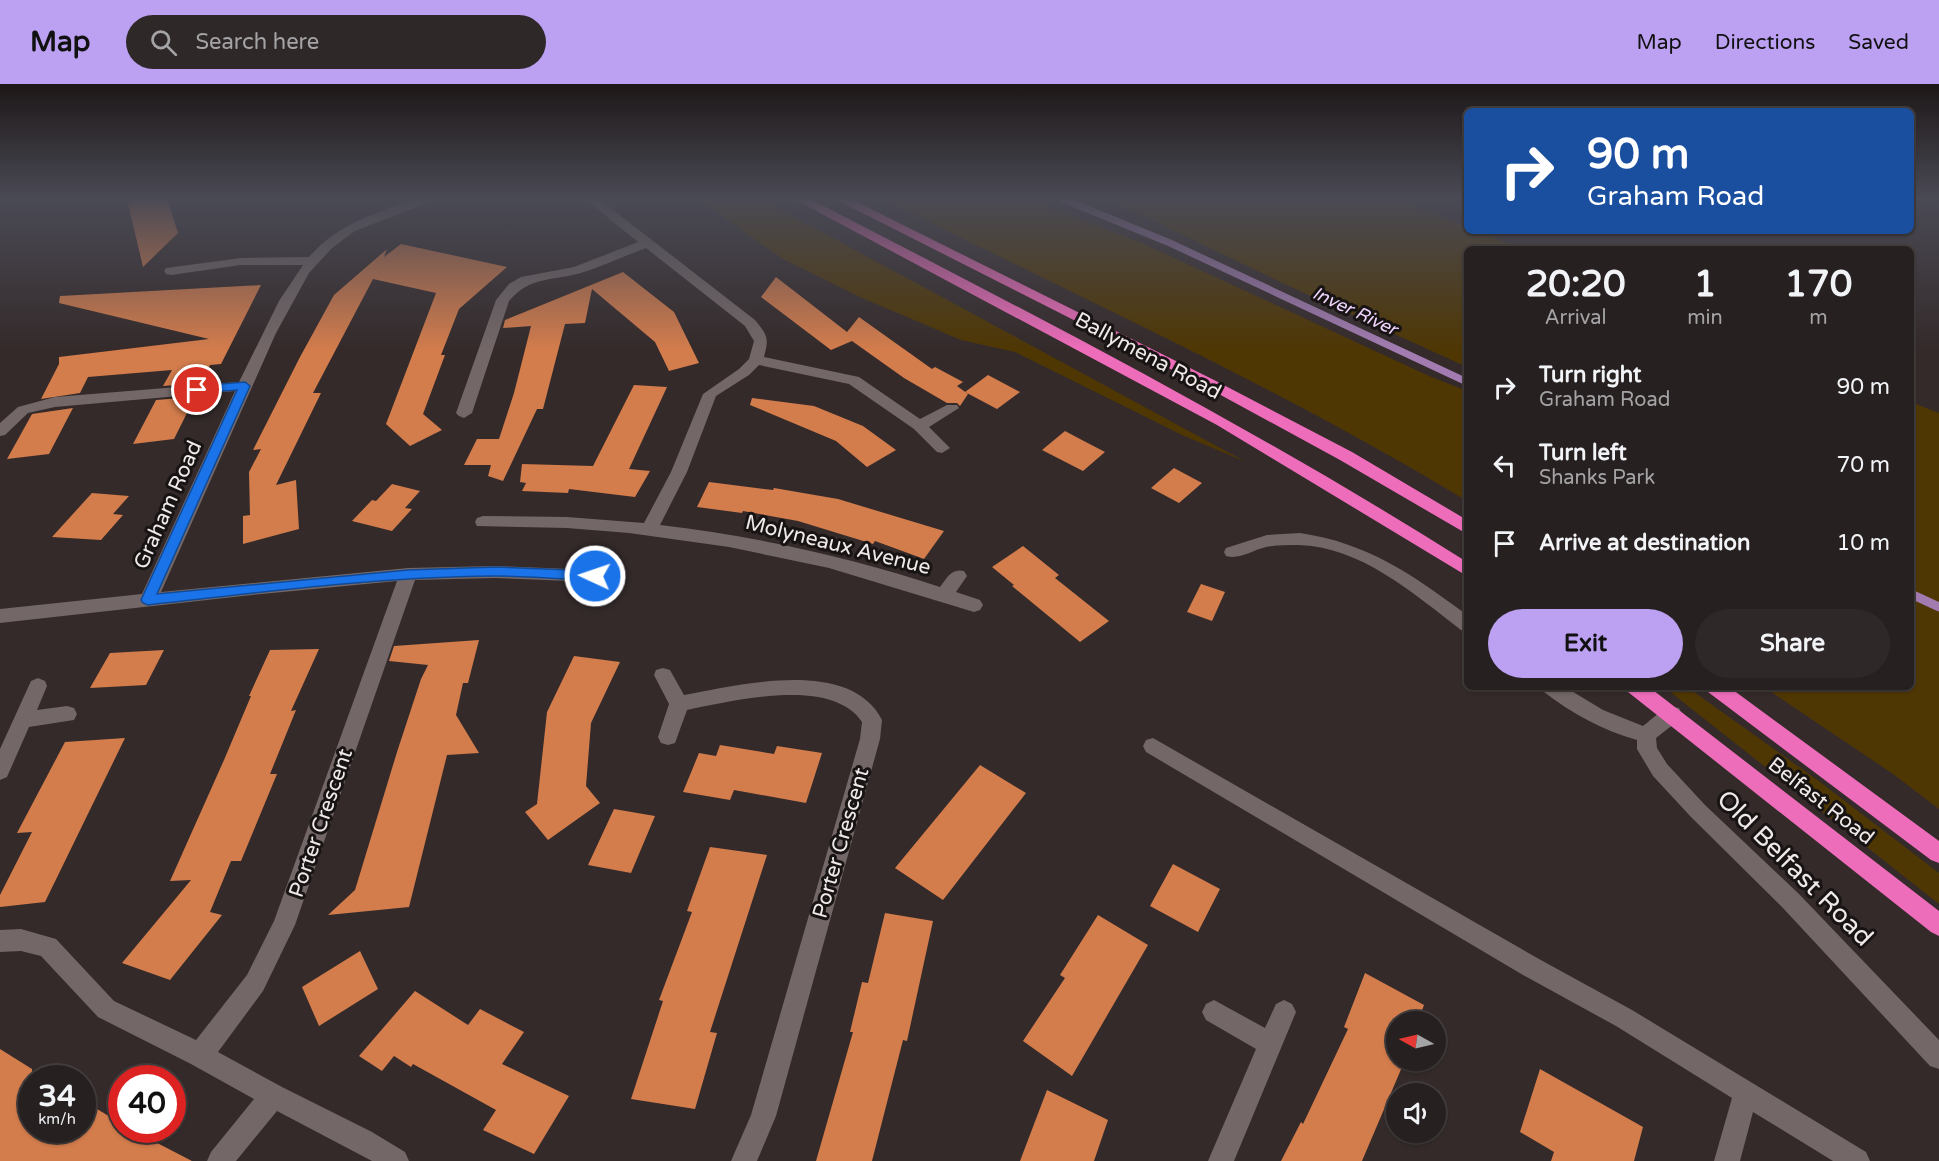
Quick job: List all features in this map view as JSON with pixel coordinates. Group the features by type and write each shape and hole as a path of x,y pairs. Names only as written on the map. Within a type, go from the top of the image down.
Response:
{"highway":[{"name":"Ballymena Road","path":"896,249 1229,424 1393,521 1464,568"},
{"name":"Ballymena Road","path":"942,249 1212,384 1346,456 1464,526"},
{"path":"1639,690 1672,714"},
{"name":"Belfast Road","path":"1719,690 1939,853"},
{"name":"Belfast Road","path":"1672,714 1939,925"}],"street":[{"name":"Graham Road","path":"148,600 282,309 313,261 323,249"},
{"path":"464,412 503,300 514,287 529,279 577,270 631,249"},
{"path":"648,531 679,472 710,394 744,372 756,360 760,341 755,329 655,249"},
{"path":"171,271 216,262 313,261"},
{"path":"756,360 854,380 919,426 942,448"},
{"path":"0,431 23,410 55,402 245,386"},
{"path":"919,426 952,408"},
{"name":"Molyneaux Avenue","path":"483,522 567,522 778,549 945,594 974,605"},
{"path":"1232,552 1272,540 1301,539 1332,544 1392,569 1464,623"},
{"path":"0,616 252,588 408,574 495,572 595,576"},
{"name":"Porter Crescent","path":"201,1055 255,983 284,925 408,574"},
{"name":"Molyneaux Avenue","path":"945,594 958,576"},
{"path":"663,675 679,704 668,737"},
{"path":"0,771 38,686"},
{"name":"Porter Crescent","path":"679,704 783,687 839,693 860,703 872,720 870,739 766,1105 744,1161"},
{"path":"1555,690 1590,714 1616,727 1646,735 1672,714"},
{"path":"22,720 67,714"},
{"name":"Old Belfast Road","path":"1646,735 1647,749 1660,770 1698,811 1790,900 1939,1057"},
{"path":"1153,746 1531,967 1624,1018 1857,1161"},
{"path":"0,941 21,940 48,947 105,1010 201,1055 396,1161"},
{"path":"1214,1012 1270,1044"},
{"path":"1221,1161 1284,1012"},
{"path":"1727,1161 1746,1093"},
{"path":"220,1161 273,1096"}],"shaded area":[{"path":"769,249 854,249 1246,462 1182,435 1015,352 961,340 860,297 783,259"},
{"path":"984,249 1155,249 1429,376 1464,390 1464,499 1396,459 1252,381"},
{"path":"1213,249 1464,249 1464,366"},
{"path":"1914,403 1939,413 1939,809 1893,774 1768,690 1914,690"},
{"path":"1668,690 1691,690 1816,779 1939,873 1939,904"}],"building":[{"path":"139,249 161,249 143,267"},
{"path":"387,249 384,257 394,249 425,249 507,267 459,309 441,355 445,355 423,414 442,430 410,446 386,424 436,293 373,279 313,393 321,393 276,485 296,480 299,529 243,544 243,516 250,515 249,472 261,449 253,450 334,295"},
{"path":"623,272 674,312 699,363 669,371 655,342 592,289 585,323 565,324 543,409 537,409 503,481 488,476 491,465 464,465 477,439 499,439 514,393 531,326 503,328 505,320"},
{"path":"776,277 847,332 859,317 932,369 935,367 963,382 957,386 968,394 960,406 957,403 947,403 904,378 852,341 831,350 761,297"},
{"path":"261,285 221,364 210,365 202,383 163,386 172,370 88,377 80,393 41,399 59,364 59,357 209,339 59,303 60,296"},
{"path":"988,375 1020,392 997,409 965,392"},
{"path":"634,385 667,387 629,469 650,471 635,497 569,489 568,493 522,491 526,483 520,482 522,464 593,466"},
{"path":"195,397 174,439 133,444 156,400"},
{"path":"752,398 814,406 863,426 896,450 867,467 836,441 750,405"},
{"path":"73,408 49,454 7,459 32,414"},
{"path":"1065,431 1105,452 1083,471 1042,450"},
{"path":"1174,468 1202,483 1179,503 1151,488"},
{"path":"709,482 773,490 774,488 838,499 944,531 924,559 875,541 873,544 798,521 743,511 742,513 697,507"},
{"path":"392,484 420,491 405,508 412,509 392,531 352,521 372,500 376,501"},
{"path":"92,493 129,496 113,514 123,515 101,540 52,537"},
{"path":"1023,546 1059,575 1055,578 1109,621 1080,642 992,567"},
{"path":"1201,584 1225,592 1212,621 1187,612"},
{"path":"479,640 468,683 463,683 456,715 479,753 447,755 409,907 328,915 355,890 397,752 421,679 428,665 389,661 394,646"},
{"path":"319,649 291,711 296,710 270,774 277,774 241,861 231,861 210,912 222,915 170,980 122,963 191,880 170,881 270,650"},
{"path":"164,650 146,685 90,688 110,653"},
{"path":"574,656 620,662 591,723 586,786 600,803 548,840 525,812 537,804 547,712"},
{"path":"125,738 45,902 0,907 0,895 32,832 17,833 65,742"},
{"path":"720,745 774,754 777,746 822,753 806,803 734,790 730,800 683,792 699,753 716,756"},
{"path":"980,765 1026,793 943,900 895,868"},
{"path":"614,809 655,816 631,873 588,865"},
{"path":"710,847 767,855 710,1032 717,1033 695,1109 631,1099 663,1001 659,1000 692,912 687,911"},
{"path":"1173,864 1220,889 1198,932 1150,906"},
{"path":"885,913 933,921 907,1041 903,1040 872,1161 816,1161 853,1032 850,1032 862,982 868,983"},
{"path":"1098,915 1148,945 1072,1076 1023,1041 1065,978 1060,975"},
{"path":"360,951 378,989 319,1026 302,987"},
{"path":"1365,973 1424,1005 1422,1011 1386,1011 1386,1071 1400,1071 1395,1083 1386,1083 1386,1105 1362,1161 1281,1161 1301,1122 1303,1124 1348,1029 1344,1027"},
{"path":"415,991 468,1025 480,1009 524,1032 502,1064 569,1096 534,1154 483,1130 496,1110 413,1064 411,1067 394,1056 382,1071 359,1056"},
{"path":"0,1049 26,1065 18,1065 18,1143 96,1143 96,1108 108,1116 108,1143 157,1143 192,1161 0,1161"},
{"path":"1540,1069 1643,1127 1634,1161 1551,1161 1554,1152 1520,1132"},
{"path":"1047,1090 1108,1120 1094,1161 1020,1161"}],"waterway":[{"name":"Inver River","path":"1183,249 1464,381"},
{"name":"Inver River","path":"1914,595 1939,607"}],"route":[{"path":"197,390 245,386 148,600 328,580 408,574 495,572 595,576"}]}
